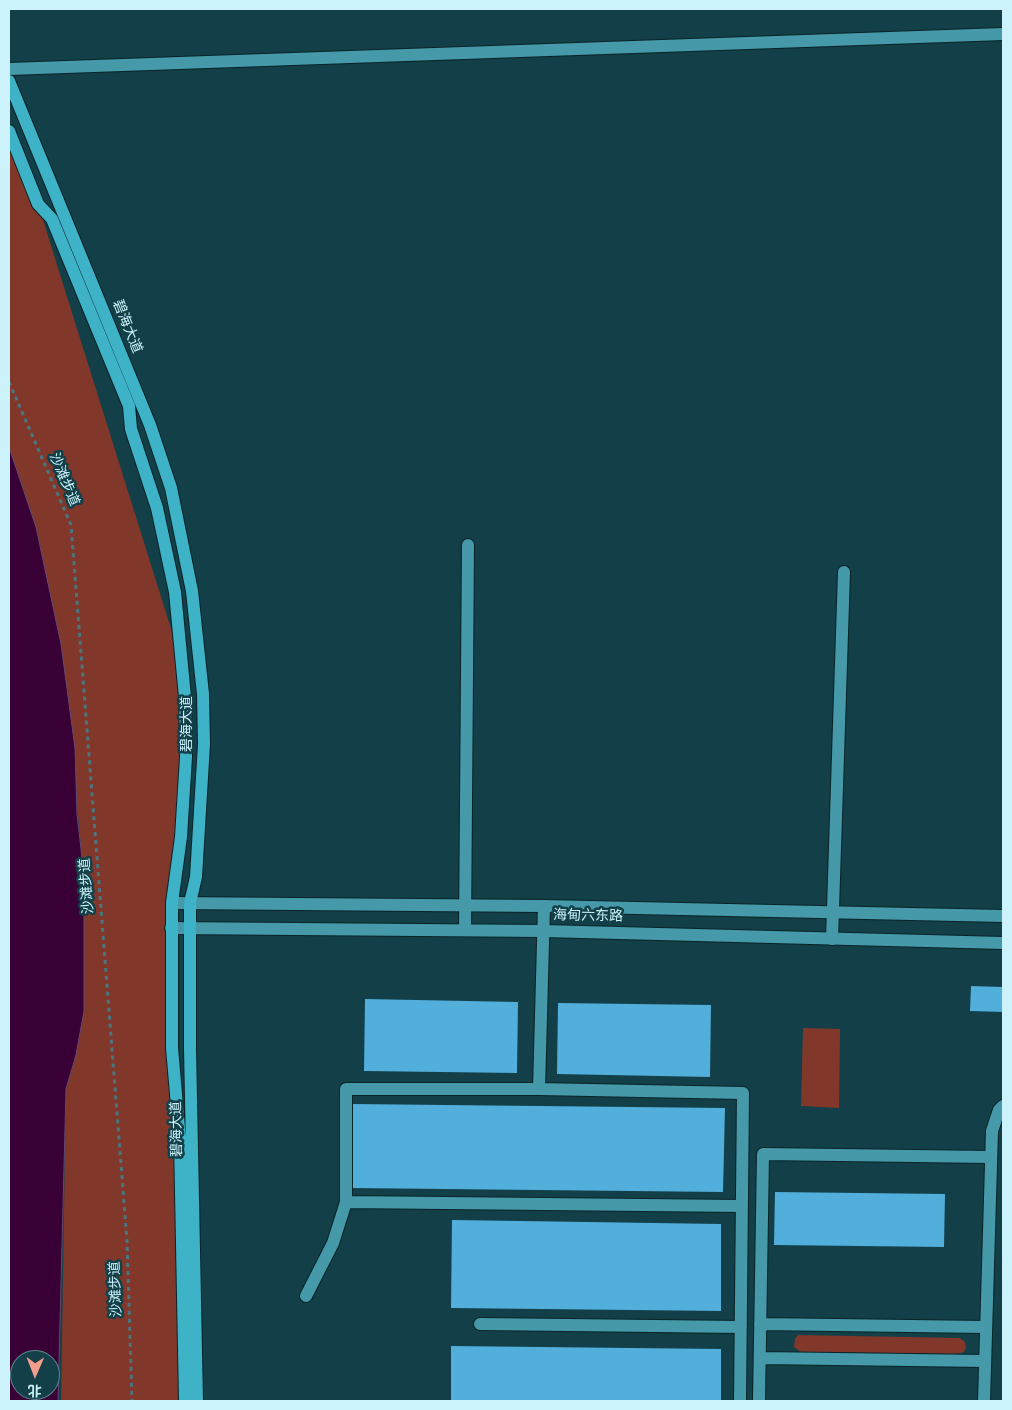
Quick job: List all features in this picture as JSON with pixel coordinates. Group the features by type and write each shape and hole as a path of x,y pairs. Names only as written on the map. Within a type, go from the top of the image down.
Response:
{"main road":[{"name":"碧海大道","path":"9,80 147,418 171,488 192,591 203,694 202,782 196,877 190,903 198,1401"},
{"name":"碧海大道","path":"9,131 38,204 52,219 129,406 130,429 146,472 167,553 181,636 186,728 181,837 172,903 172,1048 180,1140 185,1401"}],"street":[{"path":"9,69 1003,34"},
{"path":"465,930 468,545"},
{"path":"832,939 844,572"},
{"name":"海甸六东路","path":"172,903 544,906 1003,916"},
{"path":"539,1089 544,906"},
{"name":"海甸六东路","path":"172,928 543,931 1003,943"},
{"path":"306,1296 333,1243 346,1202 346,1089 539,1089 743,1093 740,1401"},
{"path":"984,1401 990,1157 992,1131 999,1110 1003,1106"},
{"path":"759,1401 763,1154 990,1157"},
{"path":"346,1202 742,1206"},
{"path":"480,1324 741,1327"},
{"path":"760,1324 985,1327"},
{"path":"760,1358 985,1361"}],"path":[{"name":"沙滩步道","path":"9,382 71,526 127,1241 132,1401"}],"shaded area":[{"path":"9,135 38,204 183,667 174,894 172,1048 193,1401 61,1401 66,1089 84,876 61,644 9,460"},
{"path":"9,447 36,527 61,644 75,748 77,814 84,876 84,1011 76,1055 66,1089 59,1350 10,1350 10,1400 58,1401 9,1401"},
{"path":"803,1028 840,1029 839,1108 801,1106"},
{"path":"798,1335 960,1338 965,1342 966,1347 964,1352 956,1354 801,1352 794,1347 795,1339"}],"building":[{"path":"971,986 1003,987 1003,1012 970,1011"},
{"path":"365,999 518,1002 517,1073 364,1071"},
{"path":"558,1003 711,1005 710,1077 557,1074"},
{"path":"352,1104 725,1108 723,1192 351,1188"},
{"path":"775,1192 945,1194 944,1247 774,1245"},
{"path":"452,1220 721,1224 721,1311 451,1308"},
{"path":"451,1346 721,1349 721,1401 451,1401"}]}
